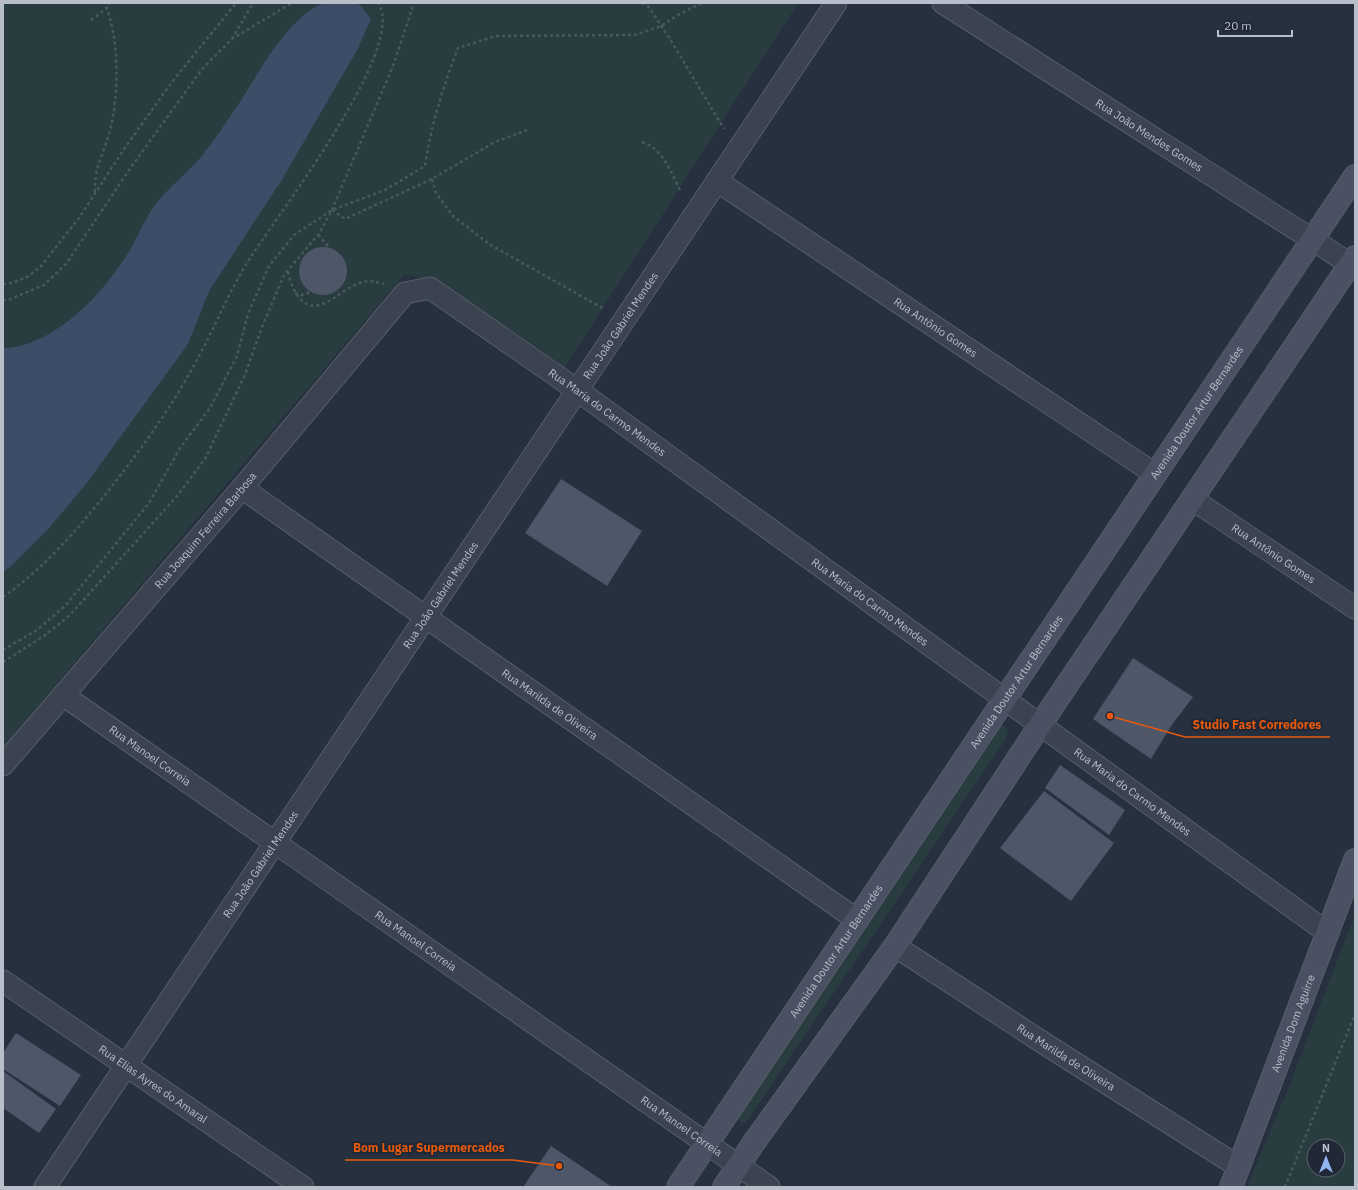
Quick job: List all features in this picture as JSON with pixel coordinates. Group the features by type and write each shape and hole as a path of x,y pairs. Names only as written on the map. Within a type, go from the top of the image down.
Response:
{"main road":[{"name":"Avenida Doutor Artur Bernardes","path":"678,1187 1355,176"},
{"path":"724,1187 895,946 1040,725 1353,263"},
{"name":"Avenida Dom Aguirre","path":"1230,1187 1239,1167 1355,860"}],"street":[{"name":"Rua João Gabriel Mendes","path":"45,1187 836,3"},
{"name":"Rua João Mendes Gomes","path":"944,3 1313,239 1353,263"},
{"name":"Rua Antônio Gomes","path":"717,181 1155,474"},
{"name":"Rua Maria do Carmo Mendes","path":"405,293 430,288 577,390 1003,700 1040,725 1328,933"},
{"name":"Rua Joaquim Ferreira Barbosa","path":"3,765 242,488 405,293"},
{"name":"Rua Marilda de Oliveira","path":"242,488 857,920"},
{"name":"Rua Antônio Gomes","path":"1192,499 1355,608"},
{"name":"Rua Manoel Correia","path":"63,695 769,1187"},
{"name":"Rua Marilda de Oliveira","path":"895,946 1044,1044 1239,1167"},
{"name":"Rua Elias Ayres do Amaral","path":"3,981 303,1187"}],"path":[{"path":"96,193 95,175 110,130 117,90 113,32 107,8 104,3"},
{"path":"91,20 107,8 110,3"},
{"path":"3,284 12,283 29,276 41,266 79,218 124,149 172,82 236,3"},
{"path":"232,40 253,3"},
{"path":"3,300 8,300 44,285 66,264 129,170 202,69 232,40 292,3"},
{"path":"3,597 47,561 81,524 129,464 172,404 246,264 292,199 345,117 373,60 382,28 381,7 378,3"},
{"path":"3,662 44,636 70,615 178,495 205,459 244,377 262,327 284,274 318,235 332,210 392,66 414,3"},
{"path":"642,3 648,6 670,39 737,150"},
{"path":"3,650 37,630 66,605 149,503 180,448 210,408 237,356 248,314 269,266 294,234 332,210 385,190 424,166 441,92 458,48 496,36 635,35 660,26 681,12 702,3"},
{"path":"332,210 345,219 432,179 495,142 526,130"},
{"path":"642,142 652,145 661,155 694,214"},
{"path":"432,179 436,192 454,216 489,244 624,320"},
{"path":"318,235 328,247"},
{"path":"288,271 292,288 298,298 307,305 313,306 324,304 346,289 363,282 373,281 405,293"},
{"path":"295,293 301,295 310,292"},
{"path":"1285,1187 1355,1014"}],"green space":[{"path":"3,3 798,3 565,367 442,282 404,275 3,747"},
{"path":"1003,725 1008,729 1006,739 745,1124 734,1118 994,727"},
{"path":"1355,914 1355,1187 1247,1187 1290,1084"}],"water":[{"path":"325,3 353,3 360,5 371,19 357,50 283,178 209,291 188,344 86,484 50,527 10,567 3,572 3,348 21,346 49,334 62,326 86,306 116,271 125,258 155,205 206,151 287,32 299,19 312,9"}],"building":[{"path":"318,247 328,247 337,251 343,257 346,262 346,280 337,291 328,295 318,295 309,291 303,285 299,276 299,266 303,257 309,251"},
{"path":"561,479 642,531 607,586 525,533"},
{"path":"1133,658 1193,697 1171,726 1151,759 1093,719"},
{"path":"1060,765 1125,810 1109,835 1045,788"},
{"path":"1044,791 1114,843 1071,901 1000,848"},
{"path":"16,1033 81,1075 60,1106 3,1069 3,1053"},
{"path":"3,1071 56,1109 39,1133 3,1108"},
{"path":"551,1146 612,1187 523,1187"}],"place":[{"name":"Studio Fast Corredores","path":"1110,716"},
{"name":"Bom Lugar Supermercados","path":"559,1166"}]}
